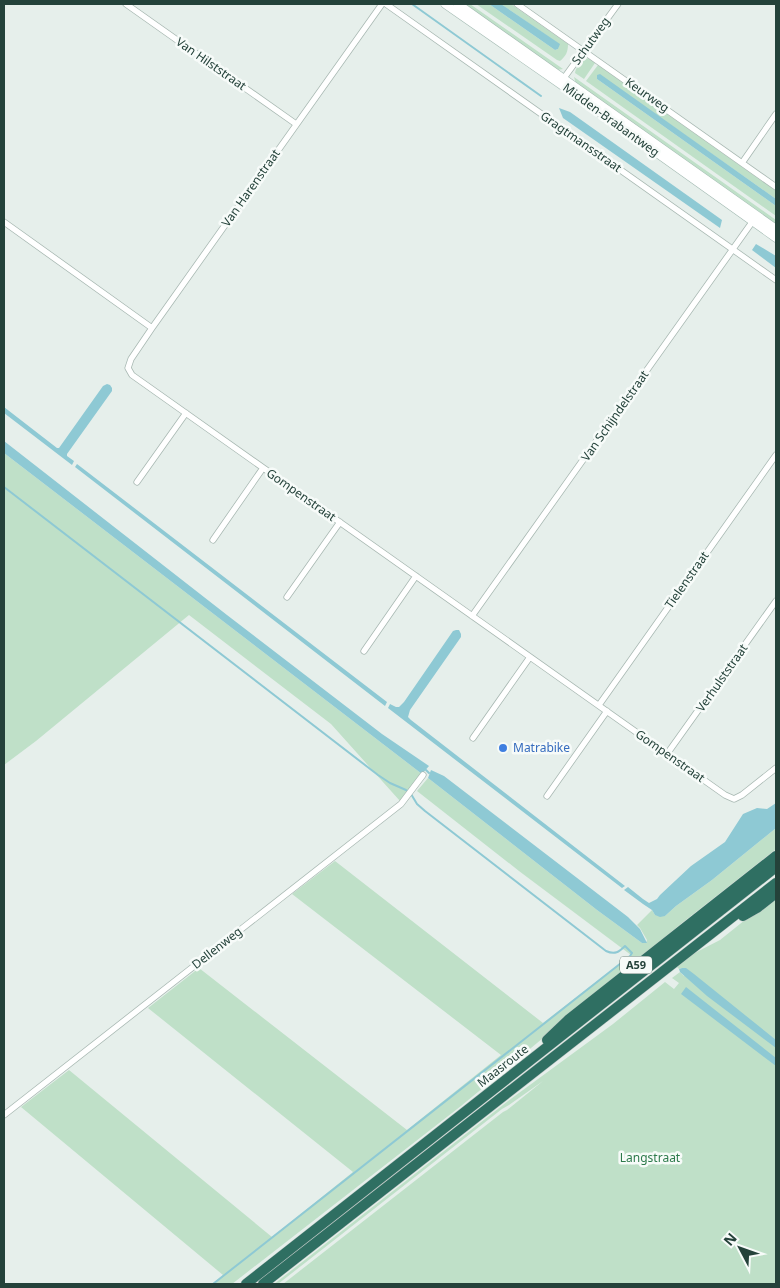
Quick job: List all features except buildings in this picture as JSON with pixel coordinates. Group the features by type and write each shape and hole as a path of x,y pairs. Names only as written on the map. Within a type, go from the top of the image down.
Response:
{"highway":[{"name":"A59","path":"503,1082 568,1020 776,856"},
{"name":"Maasroute","path":"246,1284 776,868"},
{"name":"Maasroute","path":"263,1284 776,882"},
{"name":"A59","path":"708,937 756,908 776,893"}],"street":[{"name":"Van Hilststraat","path":"126,4 296,124"},
{"name":"Van Harenstraat","path":"132,375 128,368 131,359 382,4"},
{"name":"Gragtmansstraat","path":"386,4 776,280"},
{"name":"Midden-Brabantweg","path":"445,4 562,81"},
{"name":"Midden-Brabantweg","path":"458,4 562,81 755,218 776,229"},
{"name":"Keurweg","path":"517,4 776,187"},
{"name":"Schutweg","path":"562,81 618,4"},
{"path":"742,163 776,114"},
{"name":"Van Schijndelstraat","path":"472,616 755,218"},
{"name":"Midden-Brabantweg","path":"755,218 776,238"},
{"path":"4,222 152,328"},
{"name":"Gompenstraat","path":"132,375 725,795 734,799 776,768"},
{"path":"137,482 186,413"},
{"name":"Tielenstraat","path":"599,705 776,455"},
{"name":"Gompenstraat","path":"212,540 263,468"},
{"name":"Gompenstraat","path":"287,597 340,522"},
{"path":"364,651 416,576"},
{"name":"Verhulststraat","path":"667,754 776,601"},
{"path":"473,738 530,657"},
{"path":"547,796 607,711"},
{"name":"Dellenweg","path":"4,1115 401,804 423,775"}],"green space":[{"path":"461,4 470,4 563,69 557,70"},
{"path":"476,4 489,4 555,50 558,49 559,44 501,4 511,4 568,44 566,54 560,61 557,60"},
{"path":"586,58 595,63 584,79 575,73 576,69"},
{"path":"598,65 776,191 776,199 600,75 597,76 597,79 776,206 776,216 586,81"},
{"path":"574,77 776,220 776,227 576,84"},
{"path":"4,453 422,774 400,801 331,724 189,615 36,741 4,765"},
{"path":"428,778 642,943 646,943 647,940 637,925 652,910 655,915 665,916 776,828 776,849 682,923 461,1106 232,1284 212,1284 223,1275 21,1107 69,1070 272,1237 353,1172 148,1008 199,968 407,1130 501,1055 292,894 335,861 543,1023 631,955 417,791"},
{"name":"Langstraat","path":"776,895 776,1284 283,1284 543,1081 502,1109 278,1284 274,1284 508,1101 613,1024 665,982 674,989 679,983 672,978 680,972 684,976 682,968 679,969 675,965 720,940"}],"water":[{"path":"489,4 501,4 560,44 558,49 555,50"},
{"path":"600,74 776,199 776,206 597,79 597,75"},
{"path":"559,108 570,112 722,220 720,228 563,118"},
{"path":"756,244 776,256 776,268 752,250"},
{"path":"110,385 112,391 67,454 74,461 72,465 4,413 4,407 59,448 103,386"},
{"path":"4,441 382,734 429,766 422,774 4,453"},
{"path":"77,464 387,702 385,706 75,467"},
{"path":"459,630 461,637 410,710 408,717 625,886 622,888 388,708 390,704 399,707 404,702 453,631"},
{"path":"431,770 444,776 628,917 640,929 647,943 642,943 597,910 428,778"},
{"path":"776,803 776,828 665,916 655,915 652,910 624,890 628,887 649,903 657,899 691,866 725,842 743,814 757,808 767,809"},
{"path":"686,968 694,974 776,1040 776,1048 707,996 680,972 679,969"},
{"path":"686,987 776,1058 776,1066 681,994"}],"waterway":[{"path":"412,4 541,96"},
{"path":"4,487 378,775 406,790 425,811 606,951 617,952 625,946 632,953 213,1284"},
{"path":"426,770 429,773"}],"place":[{"name":"Matrabike","path":"503,748"}]}
